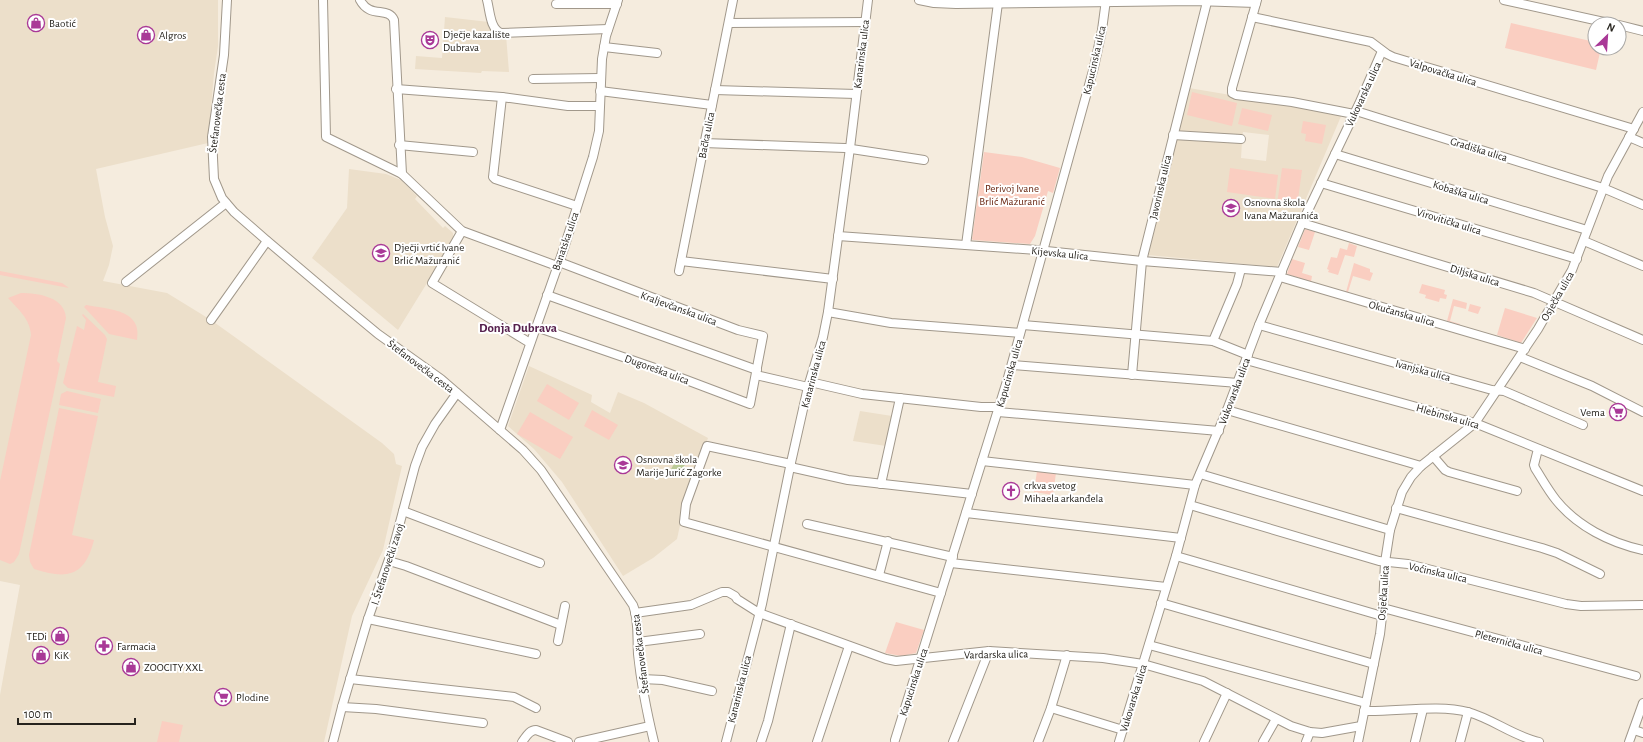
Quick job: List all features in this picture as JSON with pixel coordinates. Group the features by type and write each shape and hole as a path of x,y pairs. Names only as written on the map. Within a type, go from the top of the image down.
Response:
{"street":[{"name":"Štefanovečka cesta","path":"227,0 224,55 212,137 213,175 216,187 226,203 267,241 378,334 419,363 456,393 500,430 541,470 633,605 642,679 654,742"},
{"path":"323,0 326,137 402,174 462,231 432,283 530,343"},
{"path":"488,0 494,26 496,31 501,33 608,29"},
{"name":"Bačka ulica","path":"679,271 733,0"},
{"name":"Kanarinska ulica","path":"726,742 759,613 790,466 828,312 868,0"},
{"path":"919,0 934,3 956,4 1256,1 1252,16"},
{"path":"1504,0 1587,18"},
{"path":"361,2 368,10 373,12 391,14 394,20 396,89 402,174"},
{"path":"556,4 617,2"},
{"name":"Banatska ulica","path":"500,430 558,264 597,142 600,106 600,78 604,48 608,29 617,2"},
{"name":"Kapucinska ulica","path":"895,740 1012,365 1094,68 1106,2"},
{"name":"Javorinska ulica","path":"1132,375 1142,261 1207,2"},
{"path":"966,245 998,3"},
{"name":"Valpovačka ulica","path":"1252,16 1371,42 1382,52 1393,57 1634,129"},
{"name":"Gradiška ulica","path":"1252,16 1232,88 1232,93 1236,95 1355,112 1603,188 1643,205"},
{"path":"729,23 865,22"},
{"path":"1627,27 1643,31"},
{"path":"604,48 657,53"},
{"name":"Vukovarska ulica","path":"1119,742 1176,556 1195,485 1219,430 1259,325 1302,223 1382,52"},
{"path":"533,79 600,78"},
{"path":"396,89 502,98 568,106 600,106"},
{"path":"715,90 856,94"},
{"path":"600,91 712,104"},
{"path":"502,98 493,177 495,179 577,206"},
{"name":"Osječka ulica","path":"1358,742 1382,616 1385,562 1390,530 1396,508 1408,481 1421,466 1475,423 1520,357 1554,303 1577,260 1603,188 1643,112"},
{"path":"1173,135 1241,139"},
{"path":"1629,137 1643,143"},
{"path":"704,143 850,148 924,160"},
{"path":"399,145 473,152"},
{"name":"Kobaška ulica","path":"1335,154 1587,230"},
{"name":"Virovitička ulica","path":"1321,183 1577,260"},
{"path":"126,282 226,203"},
{"name":"Diljska ulica","path":"1302,223 1534,293 1554,303 1643,340"},
{"name":"Kraljevčanska ulica","path":"462,231 558,264 724,325 763,336 757,373"},
{"name":"Kijevska ulica","path":"838,236 1043,251 1281,274"},
{"path":"211,320 267,241"},
{"path":"1584,241 1643,266"},
{"path":"680,261 833,279"},
{"path":"1213,341 1237,284 1241,269"},
{"name":"Okučanska ulica","path":"1281,274 1525,349"},
{"path":"547,295 757,373 809,384 862,394 998,410 1219,430"},
{"name":"Hlebinska ulica","path":"828,312 891,323 1022,329 1213,341 1247,357 1475,423 1643,491"},
{"name":"Ivanjska ulica","path":"1259,325 1504,391 1583,425"},
{"name":"Dugoreška ulica","path":"536,327 652,367 750,404 757,373"},
{"path":"1520,357 1592,386 1643,412"},
{"path":"1012,365 1238,383"},
{"name":"I. Štefanovečki zavoj","path":"333,742 368,619 389,561 415,466 422,447 435,424 456,393"},
{"path":"881,484 900,398"},
{"path":"1227,410 1421,466"},
{"path":"941,593 684,522 686,504 707,446 848,480 972,494"},
{"path":"1538,449 1534,465 1535,468 1555,499 1572,517 1608,538 1624,545 1643,550"},
{"path":"1433,456 1445,470 1449,472 1517,491"},
{"path":"982,461 1195,485"},
{"path":"1200,474 1390,530"},
{"name":"Voćinska ulica","path":"1190,505 1385,562 1408,564 1566,604 1581,606 1643,605"},
{"path":"1396,508 1542,548 1557,553 1600,574"},
{"path":"403,512 540,563"},
{"path":"966,513 1181,538"},
{"path":"807,524 888,541 952,560 1166,587"},
{"path":"879,575 888,541"},
{"path":"1176,556 1382,616"},
{"path":"389,561 406,566 561,625"},
{"name":"Vardarska ulica","path":"635,613 691,605 725,591 731,593 737,600 759,613 886,659 896,661 989,651 1102,658 1143,664 1203,681 1276,719 1310,732 1322,733 1361,726"},
{"path":"1161,603 1374,664"},
{"path":"558,641 565,606"},
{"name":"Pleternička ulica","path":"1383,608 1636,676"},
{"path":"368,619 536,654"},
{"path":"761,742 768,721 790,624"},
{"path":"638,642 700,634"},
{"path":"1149,645 1365,707 1423,709 1444,708 1468,712 1538,742"},
{"path":"817,742 849,646"},
{"path":"953,742 989,651"},
{"path":"1038,742 1051,708 1067,655"},
{"path":"350,679 514,697 536,708"},
{"path":"642,679 663,680 712,691"},
{"path":"1204,742 1227,693"},
{"path":"1629,742 1643,703"},
{"path":"342,707 483,723"},
{"path":"1051,708 1123,730"},
{"path":"1414,742 1423,709"},
{"path":"1460,742 1468,712"},
{"path":"1263,742 1276,719"},
{"path":"579,742 603,740 650,726"},
{"path":"522,742 532,730 536,730 568,742"},
{"path":"1634,730 1643,733"},
{"path":"1306,742 1310,732"}],"shaded area":[{"path":"0,0 218,0 218,46 214,73 208,143 96,169 105,217 113,246 109,265 103,281 167,293 211,320 382,443 394,454 396,464 402,466 383,550 352,616 324,742 0,742 0,695 20,585 0,581"},
{"path":"445,17 489,22 506,35 509,72 482,71 481,73 415,69 416,56 442,58"},
{"name":"Osnovna škola Ivana Mažuranića","path":"1189,88 1342,114 1277,267 1148,255 1177,138 1242,142 1241,158 1266,161 1269,135 1243,132 1242,137 1179,132"},
{"name":"Dječji vrtić Ivane Brlić Mažuranić","path":"349,169 386,174 401,180 417,196 415,199 443,228 445,226 453,233 453,238 448,249 398,330 312,258 347,208"},
{"name":"Osnovna škola Marije Jurić Zagorke","path":"529,366 592,395 591,402 610,413 618,392 644,403 708,438 686,498 677,539 653,558 623,576 562,482 534,449 508,426"},
{"path":"860,411 892,416 886,446 853,441"},
{"path":"679,455 688,459 679,476 670,471"}],"green space":[{"path":"1511,23 1587,40 1587,56 1599,56 1596,70 1505,48"},
{"path":"1192,92 1237,103 1232,126 1187,115"},
{"path":"1242,108 1272,115 1268,131 1238,124"},
{"path":"1303,121 1326,125 1322,144 1305,141 1306,134 1301,133"},
{"name":"Perivoj Ivane Brlić Mažuranić","path":"984,152 1022,157 1060,168 1053,193 1048,191 1035,236 1030,244 972,239"},
{"path":"1230,168 1278,175 1275,199 1227,192"},
{"path":"1282,168 1302,170 1297,207 1277,205"},
{"path":"1305,229 1315,232 1309,250 1298,247"},
{"path":"1349,243 1357,246 1354,257 1345,255 1338,275 1328,272 1329,270 1327,269 1331,257 1337,258 1340,248 1347,250"},
{"path":"1292,259 1305,263 1302,273 1312,276 1311,282 1287,274"},
{"path":"1354,263 1370,269 1370,272 1373,273 1370,281 1353,276 1348,292 1346,292"},
{"path":"0,271 62,283 69,288 0,275"},
{"path":"1422,284 1445,290 1444,294 1447,295 1446,299 1440,298 1439,302 1425,298 1426,295 1419,293"},
{"path":"21,293 42,295 56,301 61,305 66,318 57,361 60,364 19,554 14,562 10,564 0,560 0,481 31,335 26,319 8,298"},
{"path":"1453,299 1467,303 1466,309 1454,306 1450,321 1460,325 1447,321"},
{"path":"1470,304 1481,307 1478,314 1468,311"},
{"path":"86,305 122,312 129,316 135,322 137,340 109,334 84,307"},
{"path":"1505,308 1537,318 1521,343 1497,335"},
{"path":"83,314 105,335 107,339 98,382 116,386 114,397 68,388 63,383 77,326 84,330 86,320 82,315"},
{"path":"547,384 579,403 569,420 537,401"},
{"path":"67,391 101,399 98,413 59,405 61,394"},
{"path":"59,408 98,416 72,535 94,540 86,561 80,568 66,574 56,574 34,569 30,562 29,555"},
{"path":"592,410 618,425 609,440 584,426"},
{"path":"530,412 573,437 560,459 517,434"},
{"path":"1037,471 1056,473 1053,495 1034,492"},
{"path":"896,622 924,630 916,653 901,656 885,653"},
{"path":"162,721 183,725 179,742 157,742"}],"place":[{"name":"Baotić","path":"36,23"},
{"name":"Algros","path":"146,35"},
{"name":"Dječje kazalište Dubrava","path":"430,40"},
{"name":"Osnovna škola Ivana Mažuranića","path":"1231,208"},
{"name":"Dječji vrtić Ivane Brlić Mažuranić","path":"381,253"},
{"name":"Vema","path":"1618,412"},
{"name":"Osnovna škola Marije Jurić Zagorke","path":"623,465"},
{"name":"crkva svetog Mihaela arkanđela","path":"1011,491"},
{"name":"TEDi","path":"60,636"},
{"name":"Farmacia","path":"104,646"},
{"name":"KiK","path":"41,655"},
{"name":"ZOOCITY XXL","path":"131,667"},
{"name":"Plodine","path":"223,697"}],"district":[{"name":"Donja Dubrava","path":"518,327"}]}
